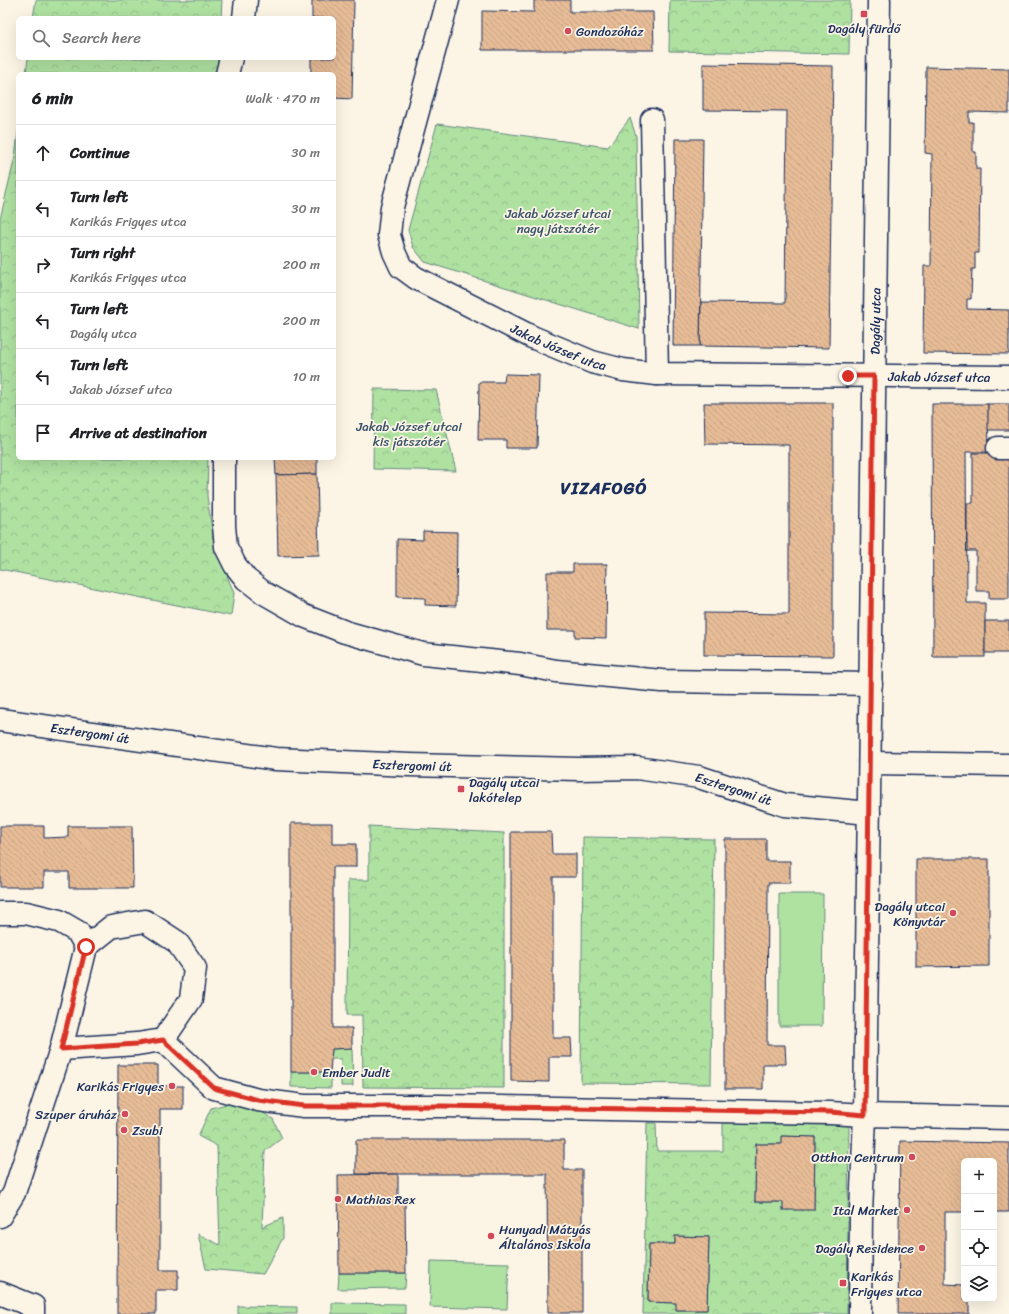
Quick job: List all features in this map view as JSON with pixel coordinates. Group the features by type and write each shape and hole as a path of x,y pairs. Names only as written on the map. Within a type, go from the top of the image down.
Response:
{"street":[{"path":"244,16 246,0"},
{"name":"Jakab József utca","path":"448,0 392,207 389,235 394,252 401,267 416,278 532,337 592,362 623,370 657,374 1009,376"},
{"name":"Dagály utca","path":"860,1314 861,1214 865,1115 879,0"},
{"path":"228,72 230,60"},
{"path":"652,120 657,374"},
{"path":"224,460 224,526 226,547 235,565 246,579 264,593 304,616 345,632 423,654 520,664 556,671 662,681 871,684"},
{"name":"Esztergomi út","path":"0,720 276,759 416,765 579,769 637,768 699,777 784,805 869,813"},
{"path":"870,763 1009,765"},
{"path":"0,913 26,913 59,921 78,932 86,947"},
{"path":"0,1216 14,1194 61,1049 86,947 111,927 145,921 177,942 195,968 191,999 163,1040 137,1044 61,1049"},
{"path":"163,1040 214,1088 258,1100 304,1106 449,1106 830,1112 865,1115 1009,1118"},
{"path":"0,1293 33,1306 33,1314"}],"green space":[{"path":"36,0 222,0 221,16 33,16"},
{"path":"670,0 850,0 849,54 669,51"},
{"path":"28,60 220,60 220,72 26,72"},
{"name":"Jakab József utcai nagy játszótér","path":"630,118 636,136 639,329 425,262 413,247 408,230 437,124 608,147"},
{"path":"16,149 16,460 208,460 207,496 214,543 234,593 231,616 0,569 0,219"},
{"name":"Jakab József utcai kis játszótér","path":"374,389 436,390 456,471 373,469"},
{"path":"369,826 504,833 504,1088 363,1087 362,1015 347,1015 348,880 369,880"},
{"path":"583,837 714,839 711,1084 581,1083"},
{"path":"779,894 823,894 822,1026 779,1026"},
{"path":"352,1048 353,1086 341,1086 341,1059 331,1059 332,1049"},
{"path":"291,1072 331,1072 331,1088 291,1087"},
{"path":"234,1102 259,1110 273,1119 282,1138 265,1151 262,1227 283,1218 283,1238 263,1274 206,1269 198,1234 220,1245 217,1146 198,1136 211,1108"},
{"path":"723,1122 849,1125 847,1314 643,1314 647,1123 656,1123 657,1151 723,1151","holes":["782,1136 815,1137 814,1210 783,1202 755,1202 756,1144 781,1144","675,1236 709,1237 707,1310 677,1310 676,1303 648,1302 649,1244 675,1244"]},
{"path":"431,1261 509,1263 507,1309 430,1307"},
{"path":"339,1273 406,1273 405,1288 338,1289"},
{"path":"332,1303 405,1304 405,1314 332,1314"},
{"path":"238,1306 297,1307 297,1314 238,1314"}],"building":[{"path":"312,0 354,0 352,99 336,98 336,72 311,72 311,60 336,60 336,16 312,16"},
{"name":"Gondozóház","path":"534,0 570,0 570,12 653,12 654,50 482,50 482,11 534,12"},
{"path":"703,64 833,66 829,348 700,346 701,302 785,303 787,111 703,110"},
{"path":"926,67 1009,69 1009,113 969,112 969,122 973,122 973,152 976,152 976,169 980,169 979,253 975,253 975,269 972,269 971,299 967,299 967,309 1009,310 1009,354 923,353 924,266 931,266 932,154 925,153"},
{"path":"675,139 703,139 700,346 673,346"},
{"path":"505,374 539,375 537,448 506,448 506,440 478,440 479,382 504,382"},
{"path":"704,403 833,403 833,656 704,655 704,613 789,614 789,445 705,444"},
{"path":"932,404 988,404 989,452 966,452 967,603 985,603 985,657 933,657"},
{"path":"988,404 1009,404 1009,430 988,430"},
{"path":"973,453 1009,453 1009,599 989,599 989,591 976,591 976,551 967,551 967,503 973,503"},
{"path":"275,460 317,460 317,474 276,475"},
{"path":"317,474 319,555 278,556 276,475"},
{"path":"423,531 457,532 456,606 425,605 425,598 397,597 397,539 423,540"},
{"path":"573,564 607,564 606,638 575,637 575,630 547,630 547,572 573,572"},
{"path":"985,621 1009,621 1009,653 985,653"},
{"path":"291,823 332,823 332,844 356,844 356,867 333,867 333,1028 352,1028 352,1048 332,1049 330,1072 291,1072"},
{"path":"0,826 44,826 44,838 68,837 68,826 132,826 133,888 69,888 69,872 44,872 44,887 0,887"},
{"path":"511,832 551,832 552,854 576,854 576,877 553,877 553,1038 571,1038 572,1057 549,1057 549,1082 511,1081"},
{"path":"725,839 766,839 766,861 790,861 790,883 768,883 767,1045 785,1045 786,1064 763,1064 763,1089 725,1089"},
{"name":"Dagály utcai Könyvtár","path":"916,859 989,859 989,966 916,967"},
{"path":"118,1065 158,1065 158,1086 183,1086 183,1109 160,1109 160,1270 178,1270 178,1290 156,1290 156,1314 117,1314"},
{"path":"781,1136 815,1137 814,1210 783,1210 783,1202 755,1202 756,1144 781,1144"},
{"path":"356,1140 564,1140 564,1170 582,1170 582,1313 548,1313 547,1174 356,1174"},
{"name":"Dagály Residence","path":"900,1141 1009,1143 1009,1212 997,1212 997,1158 961,1158 961,1212 945,1212 945,1284 961,1285 961,1302 969,1302 969,1314 898,1314"},
{"path":"398,1174 398,1203 405,1203 406,1273 339,1273 338,1175"},
{"path":"675,1236 709,1237 707,1310 676,1310 676,1303 648,1302 649,1244 675,1244"}],"place":[{"name":"Dagály fürdő","path":"864,14"},
{"name":"Gondozóház","path":"568,31"},
{"name":"Dagály utcai lakótelep","path":"461,789"},
{"name":"Dagály utcai Könyvtár","path":"953,913"},
{"name":"Ember Judit","path":"314,1072"},
{"name":"Karikás Frigyes","path":"172,1086"},
{"name":"Szuper áruház","path":"125,1114"},
{"name":"Zsubi","path":"124,1130"},
{"name":"Otthon Centrum","path":"912,1157"},
{"name":"Mathias Rex","path":"338,1199"},
{"name":"Ital Market","path":"907,1210"},
{"name":"Hunyadi Mátyás Általános Iskola","path":"491,1236"},
{"name":"Dagály Residence","path":"922,1248"},
{"name":"Karikás Frigyes utca","path":"843,1283"}],"district":[{"name":"VIZAFOGÓ","path":"604,488"}],"route":[{"path":"86,947 61,1049 137,1044 163,1040 214,1088 258,1100 304,1106 441,1106 830,1112 865,1115 874,376 848,376"}]}
